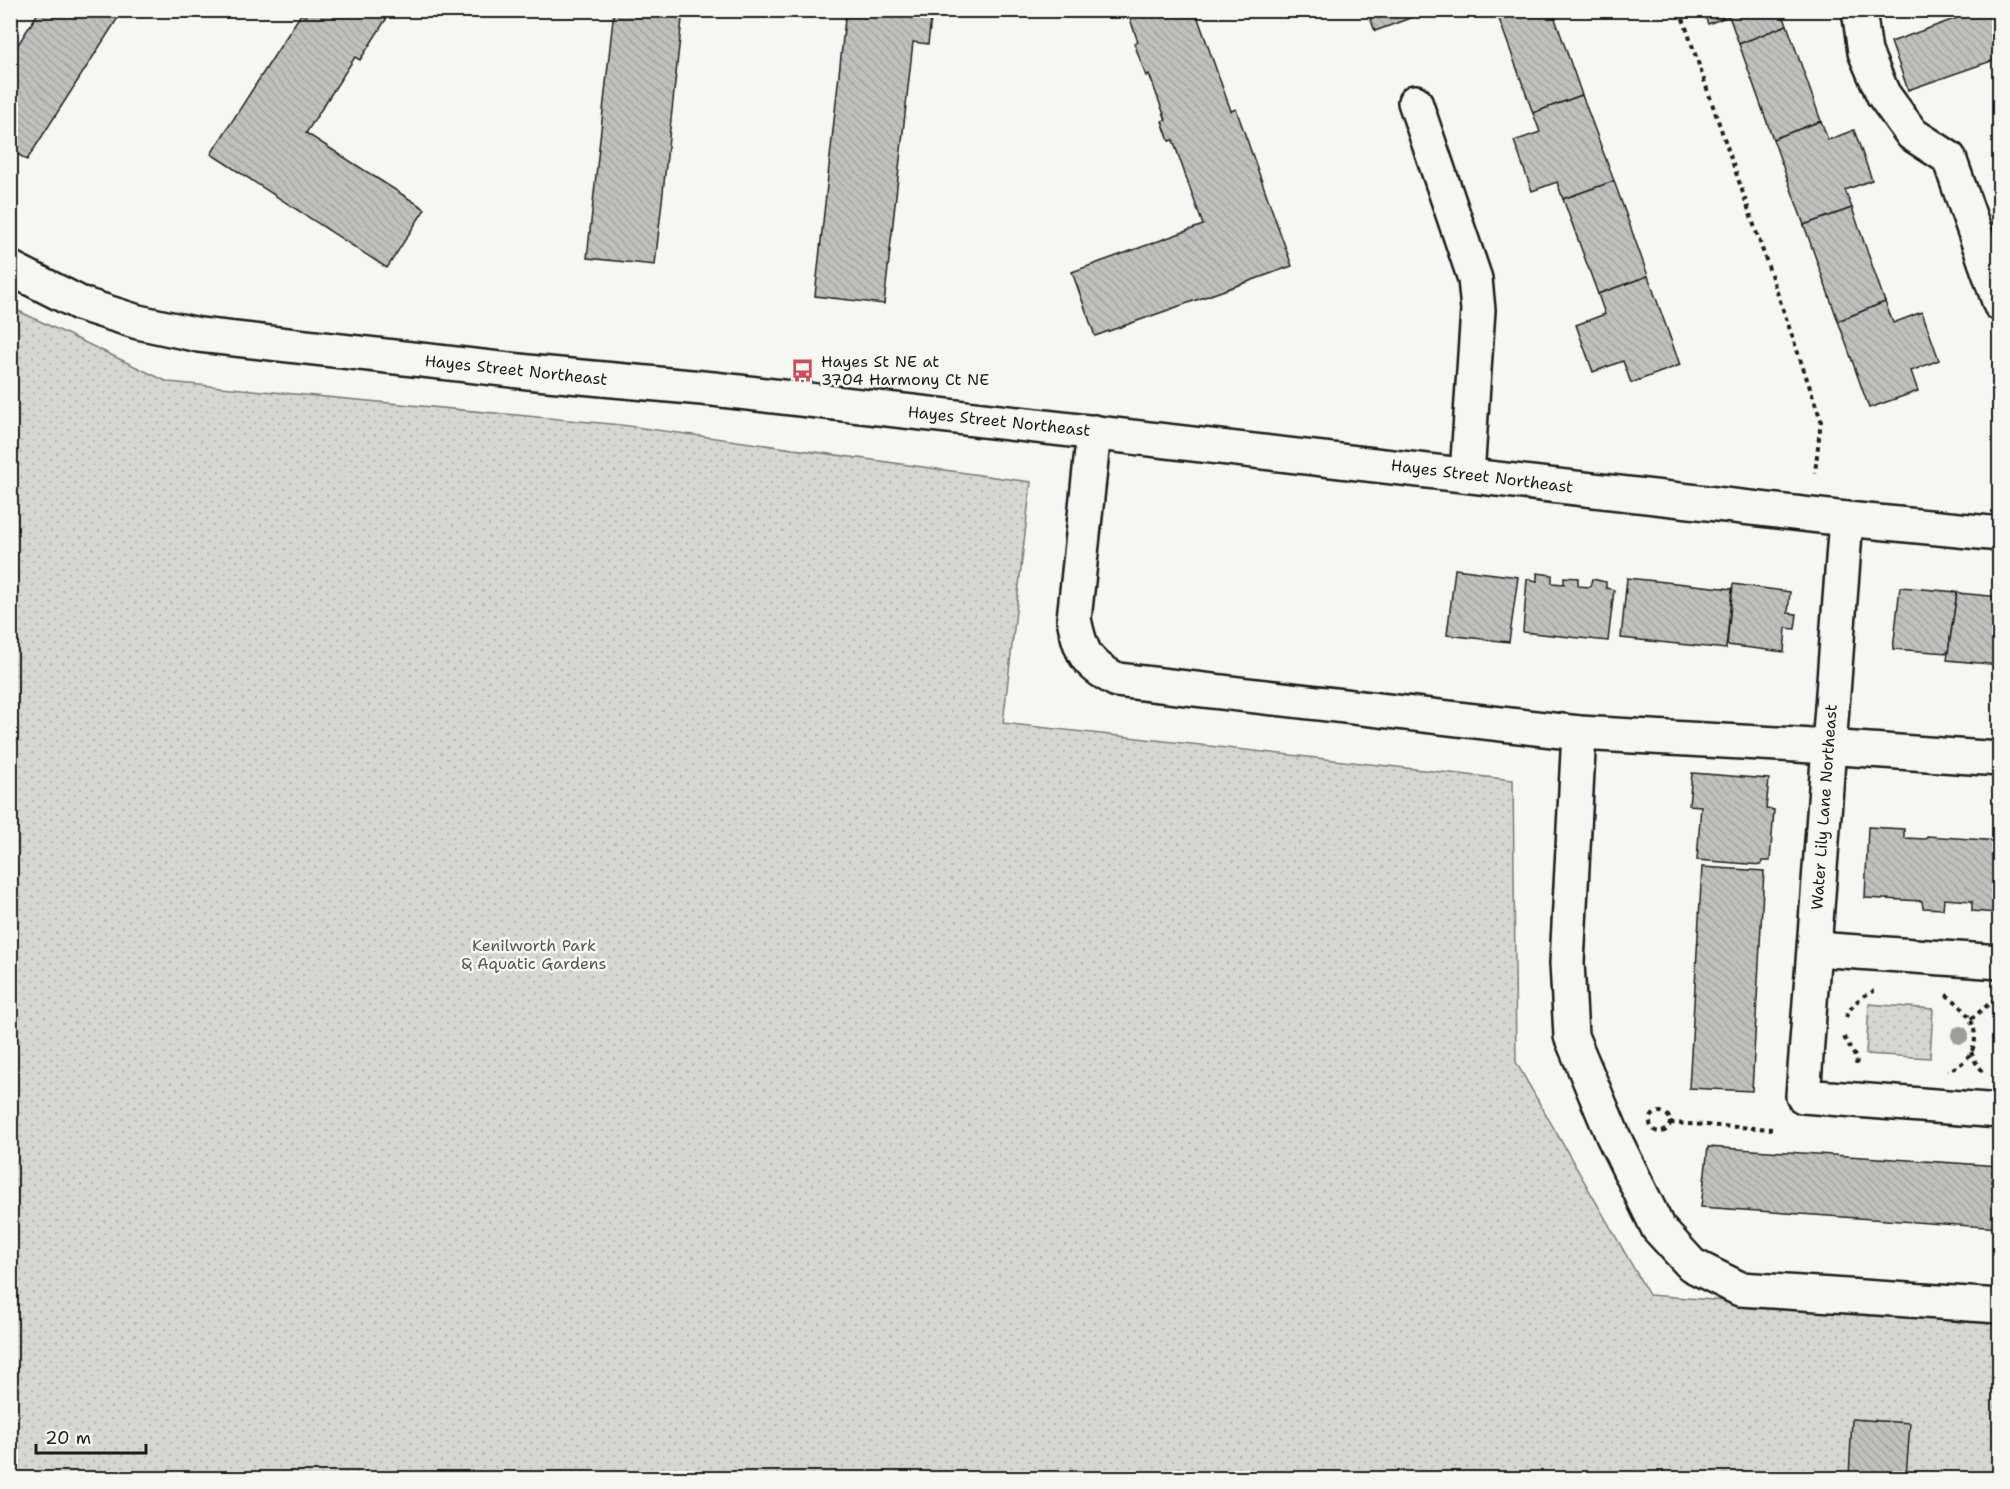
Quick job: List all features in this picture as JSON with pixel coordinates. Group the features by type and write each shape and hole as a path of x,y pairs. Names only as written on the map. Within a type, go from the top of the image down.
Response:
{"street":[{"path":"1859,10 1865,52 1883,94 1912,134 1949,158 2000,304"},
{"path":"1415,102 1475,279 1478,310 1467,475"},
{"name":"Hayes Street Northeast","path":"10,268 81,304 138,322 199,335 537,373 713,389 1846,519 2000,534"},
{"path":"1094,432 1074,620 1079,642 1088,660 1099,671 1117,680 1579,733 2000,759"},
{"name":"Water Lily Lane Northeast","path":"1846,519 1803,1096 2000,1111"},
{"path":"1579,733 1567,963 1571,1036 1613,1136 1658,1228 1692,1265 1740,1290 2000,1306"},
{"path":"1815,949 2000,962"}],"path":[{"path":"1680,10 1821,420 1815,473"},
{"path":"1845,1023 1847,1013 1862,996 1879,989"},
{"path":"1942,1074 1953,1069 1971,1052 1976,1031 1971,1019 1956,1001 1943,993"},
{"path":"1971,1019 1993,999 2000,996"},
{"path":"1843,1031 1849,1048 1857,1060 1866,1066"},
{"path":"1971,1052 1976,1063 1991,1078"},
{"path":"1660,1112 1666,1114 1670,1122 1668,1129 1658,1132 1650,1123 1652,1117 1660,1112"},
{"path":"1670,1122 1772,1129"}],"green space":[{"name":"Kenilworth Park & Aquatic Gardens","path":"10,307 168,382 621,425 1031,482 1003,723 1513,780 1516,1062 1649,1295 1999,1322 1999,1478 11,1478"},
{"path":"1869,1004 1933,1009 1930,1058 1866,1054"}],"building":[{"path":"40,10 123,10 27,160 10,149 10,57"},
{"path":"309,10 392,10 360,60 355,57 306,133 425,209 387,268 211,154 301,14 305,17"},
{"path":"614,10 683,10 655,265 587,258"},
{"path":"846,10 932,10 928,44 913,42 884,304 815,296"},
{"path":"1127,10 1195,10 1231,111 1236,109 1292,266 1095,336 1072,272 1203,225 1173,140 1169,141 1162,121 1166,120 1149,74 1146,76 1134,43 1138,42"},
{"path":"1367,10 1432,10 1375,31"},
{"path":"1496,10 1520,10 1499,19"},
{"path":"1520,10 1552,10 1582,95 1533,113 1499,19"},
{"path":"1703,10 1781,10 1787,25 1739,44 1729,16 1708,24"},
{"path":"1979,10 1989,10 2000,41 2000,58 1908,90 1891,42"},
{"path":"1989,10 2000,10 2000,41"},
{"path":"1787,25 1821,121 1773,139 1739,44"},
{"path":"1582,95 1614,181 1563,199 1557,182 1532,191 1514,141 1540,132 1533,113"},
{"path":"1821,121 1828,140 1854,130 1872,180 1845,190 1852,208 1804,225 1773,139"},
{"path":"1614,181 1648,276 1598,294 1563,199"},
{"path":"1852,208 1885,302 1838,321 1804,225"},
{"path":"1648,276 1680,365 1631,383 1623,361 1593,372 1576,325 1605,314 1598,294"},
{"path":"1885,302 1893,323 1922,312 1939,360 1911,371 1918,391 1869,408 1838,321"},
{"path":"1455,569 1518,577 1509,642 1447,635"},
{"path":"1537,573 1552,575 1552,583 1564,584 1564,577 1578,578 1578,586 1590,587 1592,579 1606,582 1606,588 1614,590 1608,641 1523,632 1527,579 1537,581"},
{"path":"1627,578 1732,589 1726,649 1621,638"},
{"path":"1733,584 1790,592 1788,613 1797,614 1795,629 1786,628 1784,652 1727,645"},
{"path":"1900,587 1957,592 1948,653 1893,649"},
{"path":"1957,593 2000,597 2000,665 1947,660"},
{"path":"1692,773 1769,779 1766,809 1774,810 1770,861 1762,861 1761,865 1697,860 1701,806 1689,805"},
{"path":"1868,827 1904,829 1904,838 1926,839 1927,836 2000,841 2000,908 1996,908 1996,913 1972,911 1972,901 1944,899 1943,909 1923,908 1922,901 1865,898"},
{"path":"1702,867 1764,871 1752,1091 1689,1088"},
{"path":"1708,1147 2000,1166 2000,1228 1701,1207"},
{"path":"1852,1419 1910,1423 1906,1478 1849,1477"}],"place":[{"name":"Hayes St NE at 3704 Harmony Ct NE","path":"803,370"}]}
